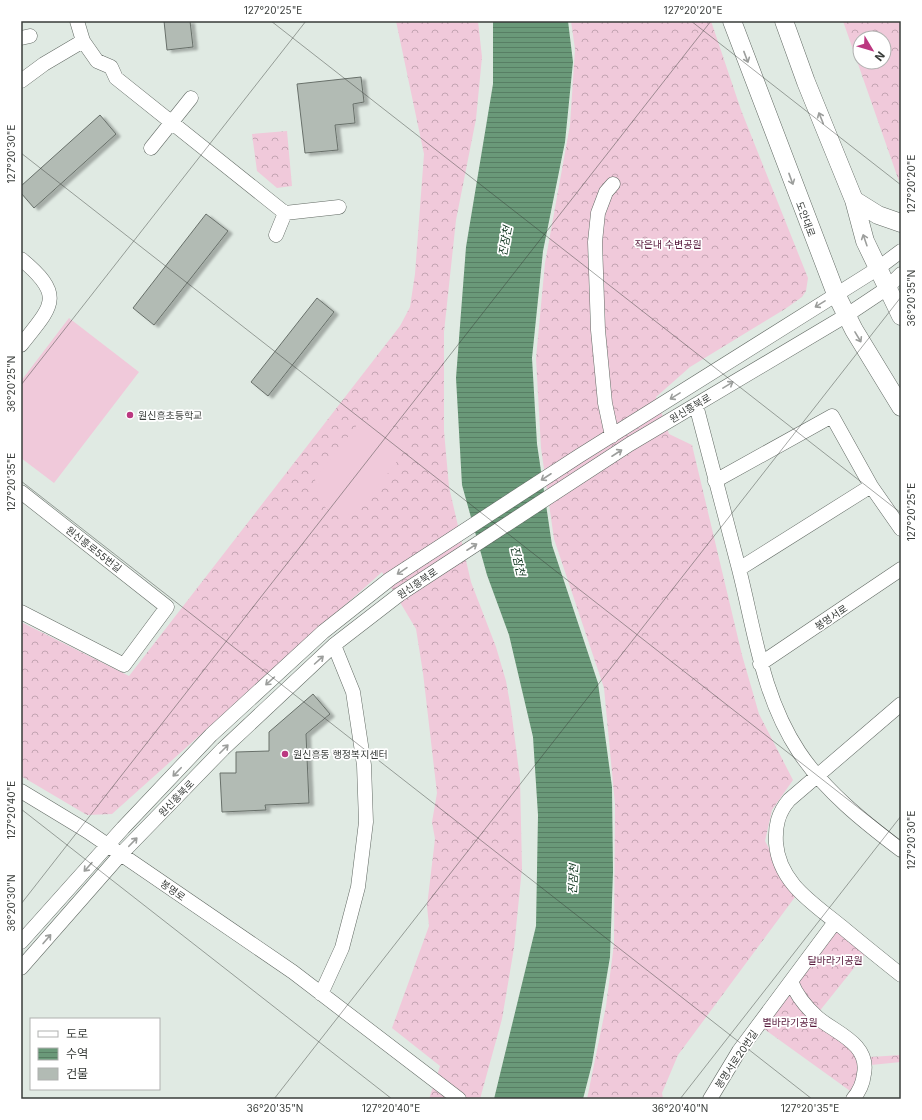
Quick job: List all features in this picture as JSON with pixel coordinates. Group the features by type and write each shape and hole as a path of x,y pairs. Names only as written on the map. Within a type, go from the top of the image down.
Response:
{"main road":[{"name":"도안대로","path":"732,21 836,294 854,330 901,407"},
{"path":"784,21 806,82 854,200 865,241 886,288 901,316"},
{"path":"854,200 878,215 901,223"}],"street":[{"path":"77,21 83,41 97,61 111,67 116,78 285,213 339,206"},
{"path":"21,81 44,64 83,41"},
{"path":"151,148 191,98"},
{"path":"612,436 605,403 598,330 595,242 598,213 606,192 613,184"},
{"path":"276,235 285,213"},
{"name":"원신흥북로","path":"21,942 108,845 211,735 323,632 390,579 579,456 877,269 901,251"},
{"path":"21,259 46,283 50,294 49,307 21,345"},
{"name":"원신흥북로","path":"21,968 121,854 256,716 334,645 400,594 584,474 847,315 886,288 901,274"},
{"path":"696,405 739,569 760,664 768,689 781,720 799,752 817,775 850,809 898,843"},
{"path":"715,481 832,416 871,486 901,529"},
{"path":"739,569 871,486"},
{"name":"원신흥로55번길","path":"21,492 167,607 124,665 21,612"},
{"name":"봉명서로","path":"760,664 901,570"},
{"path":"321,994 342,948 358,887 366,822 364,765 353,692 334,645"},
{"path":"901,704 817,775 780,810 777,822 776,846 778,860 793,884 804,896 901,975"},
{"name":"봉명로","path":"21,791 108,845 321,994 459,1099"},
{"name":"봉명서로20번길","path":"710,1099 739,1051 835,922"},
{"path":"791,981 795,991 818,1018 850,1039 864,1057 865,1070 863,1082 853,1099"}],"green space":[{"path":"396,21 478,21 482,57 476,119 456,220 444,332 444,431 449,487 471,582 496,647 506,681 511,709 520,779 522,868 514,948 502,1019 480,1099 429,1099 440,1066 392,1028 429,926 427,906 435,839 432,822 437,793 423,673 416,629 382,572 112,814 87,815 21,776 21,622 129,676 400,326 410,307 415,274 424,154"},
{"name":"작은내 수변공원","path":"571,21 711,21 741,110 808,278 806,291 802,297 690,367 656,397 669,434 692,445 742,655 759,714 793,780 772,810 765,841 795,897 678,1055 662,1093 663,1099 587,1099 606,1006 614,944 615,804 604,688 554,539 541,448 536,358 545,263 570,125 575,49"},
{"path":"843,21 901,21 901,187 860,70 892,70 892,30 852,30 852,47"},
{"path":"287,131 292,186 277,188 257,171 252,134"},
{"path":"69,318 139,372 54,483 21,458 21,381"},
{"path":"378,419 391,425 400,434 402,446 398,460 365,503 357,511 347,515 333,513 327,509 320,499 317,492 315,479 357,425 367,420"},
{"name":"달바라기공원","path":"836,926 866,953 818,1013 796,980"},
{"name":"별바라기공원","path":"790,987 855,1050 862,1070 853,1093 760,1026"},
{"path":"901,1055 901,1062 871,1065 870,1057"}],"water":[{"name":"진잠천","path":"493,21 568,21 573,62 565,142 543,251 532,358 537,444 552,545 598,683 612,787 613,872 610,957 592,1064 583,1099 494,1099 536,926 538,815 533,737 509,635 487,575 462,485 456,378 466,247 493,84"}],"building":[{"path":"164,21 190,21 193,47 167,50"},
{"path":"361,77 364,102 353,104 355,123 335,125 338,150 305,153 297,84"},
{"path":"100,115 116,134 34,208 21,193 21,186"},
{"path":"206,214 228,231 154,325 133,308"},
{"path":"317,298 334,312 268,396 251,382"},
{"path":"313,694 330,714 306,734 309,803 265,805 266,810 222,812 220,773 236,773 236,752 269,751 269,732"}],"place":[{"name":"원신흥초등학교","path":"130,415"},
{"name":"원신흥동 행정복지센터","path":"285,754"}]}
